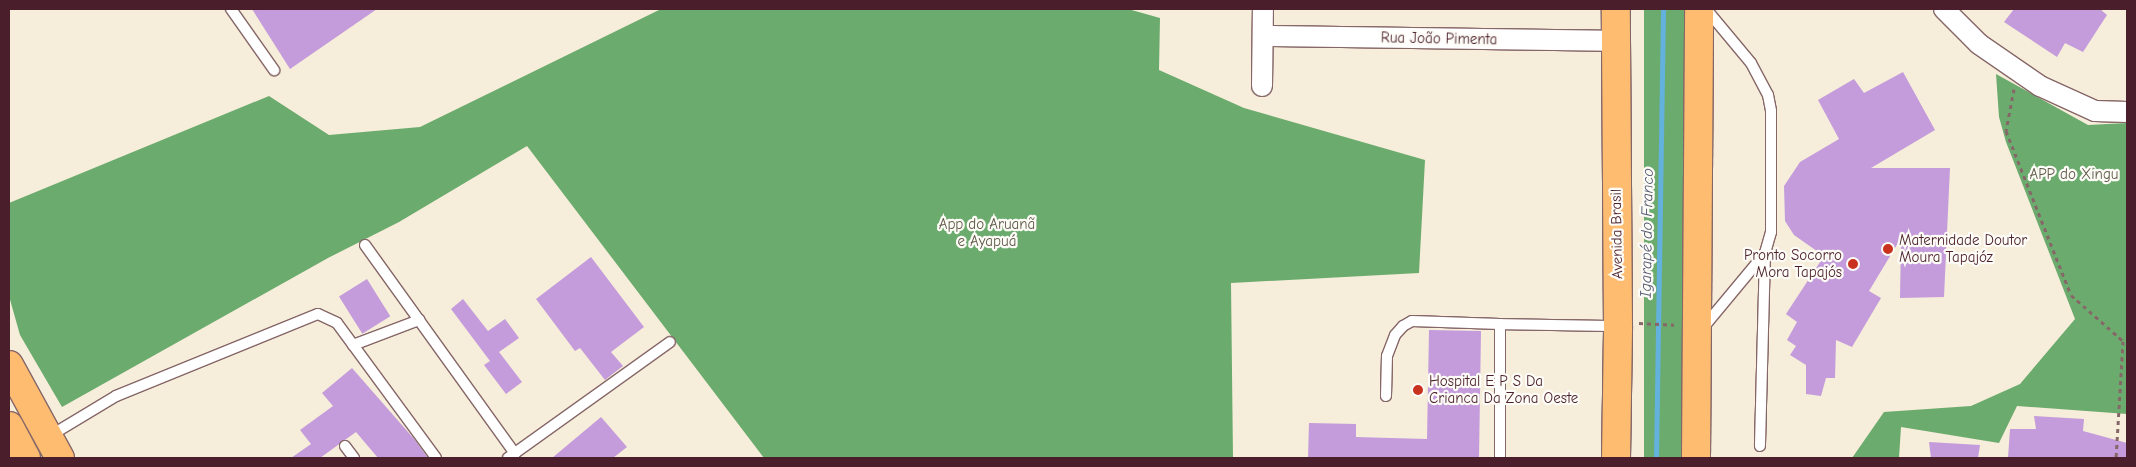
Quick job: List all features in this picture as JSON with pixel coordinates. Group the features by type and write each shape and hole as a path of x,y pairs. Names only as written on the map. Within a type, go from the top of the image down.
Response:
{"main road":[{"name":"Avenida Brasil","path":"1616,9 1615,41 1625,324 1616,458"},
{"path":"1696,458 1686,330 1699,9"},
{"path":"9,365 54,448"},
{"path":"9,426 26,458"}],"street":[{"path":"1262,86 1263,9"},
{"path":"1944,9 1963,31 2040,86 2096,111 2127,112"},
{"name":"Rua João Pimenta","path":"1263,36 1615,41"}],"lane":[{"path":"231,9 274,70"},
{"path":"1706,9 1751,63 1768,94 1771,232 1765,253 1760,446"},
{"path":"364,244 419,320 511,456 670,342"},
{"path":"1686,330 1765,253"},
{"path":"54,448 116,396 318,314 337,323 436,458"},
{"path":"353,345 419,320"},
{"path":"1386,396 1387,356 1395,334 1412,321 1500,324 1625,324"},
{"path":"1500,324 1500,458"},
{"path":"344,446 354,458"}],"path":[{"path":"2019,72 2009,106 2006,131 2071,295 2123,341 2116,458"},
{"path":"1625,324 1686,330"}],"green space":[{"name":"App do Aruanã e Ayapuá","path":"661,9 1128,9 1160,18 1159,70 1244,108 1425,160 1419,273 1231,283 1233,458 764,458 527,146 399,222 328,258 62,407 20,335 9,296 9,203 269,96 329,135 420,127"},
{"path":"1644,9 1687,9 1687,458 1644,458"},
{"name":"APP do Xingu","path":"1996,74 2088,125 2127,123 2127,414 2017,406 1999,443 1901,427 1899,458 1852,458 1884,412 1971,406 2020,384 2075,319 2006,142 1999,117"}],"building":[{"path":"252,9 377,9 290,69"},
{"path":"2014,9 2100,9 2107,15 2083,52 2065,43 2057,57 2004,22"},
{"path":"1903,72 1935,130 1871,168 1950,168 1944,297 1900,298 1901,238 1869,291 1881,298 1852,347 1836,340 1835,378 1826,378 1821,396 1806,394 1806,365 1790,355 1796,346 1787,340 1797,322 1786,314 1824,256 1794,235 1785,221 1784,186 1800,162 1839,139 1818,100 1854,79 1864,93"},
{"path":"591,257 644,327 611,352 623,366 605,380 580,348 575,351 536,299"},
{"path":"367,279 390,316 362,334 339,296"},
{"path":"463,299 488,331 505,319 519,338 499,352 522,382 506,394 484,365 490,361 451,309"},
{"path":"1429,330 1481,331 1479,458 1308,458 1309,423 1356,424 1356,437 1427,439"},
{"path":"352,368 415,440 428,458 378,458 356,432 320,458 291,458 311,444 300,430 333,406 322,393"},
{"path":"2034,416 2084,419 2083,431 2127,443 2127,458 2008,458 2010,429 2036,429"},
{"path":"601,417 627,447 613,458 552,458"},
{"path":"1929,442 1980,445 1978,458 1931,458"}],"waterway":[{"name":"Igarapé do Franco","path":"1656,458 1663,9"}],"place":[{"name":"Maternidade Doutor Moura Tapajóz","path":"1888,249"},
{"name":"Pronto Socorro Mora Tapajós","path":"1853,264"},
{"name":"Hospital E P S Da Crianca Da Zona Oeste","path":"1418,390"}]}
